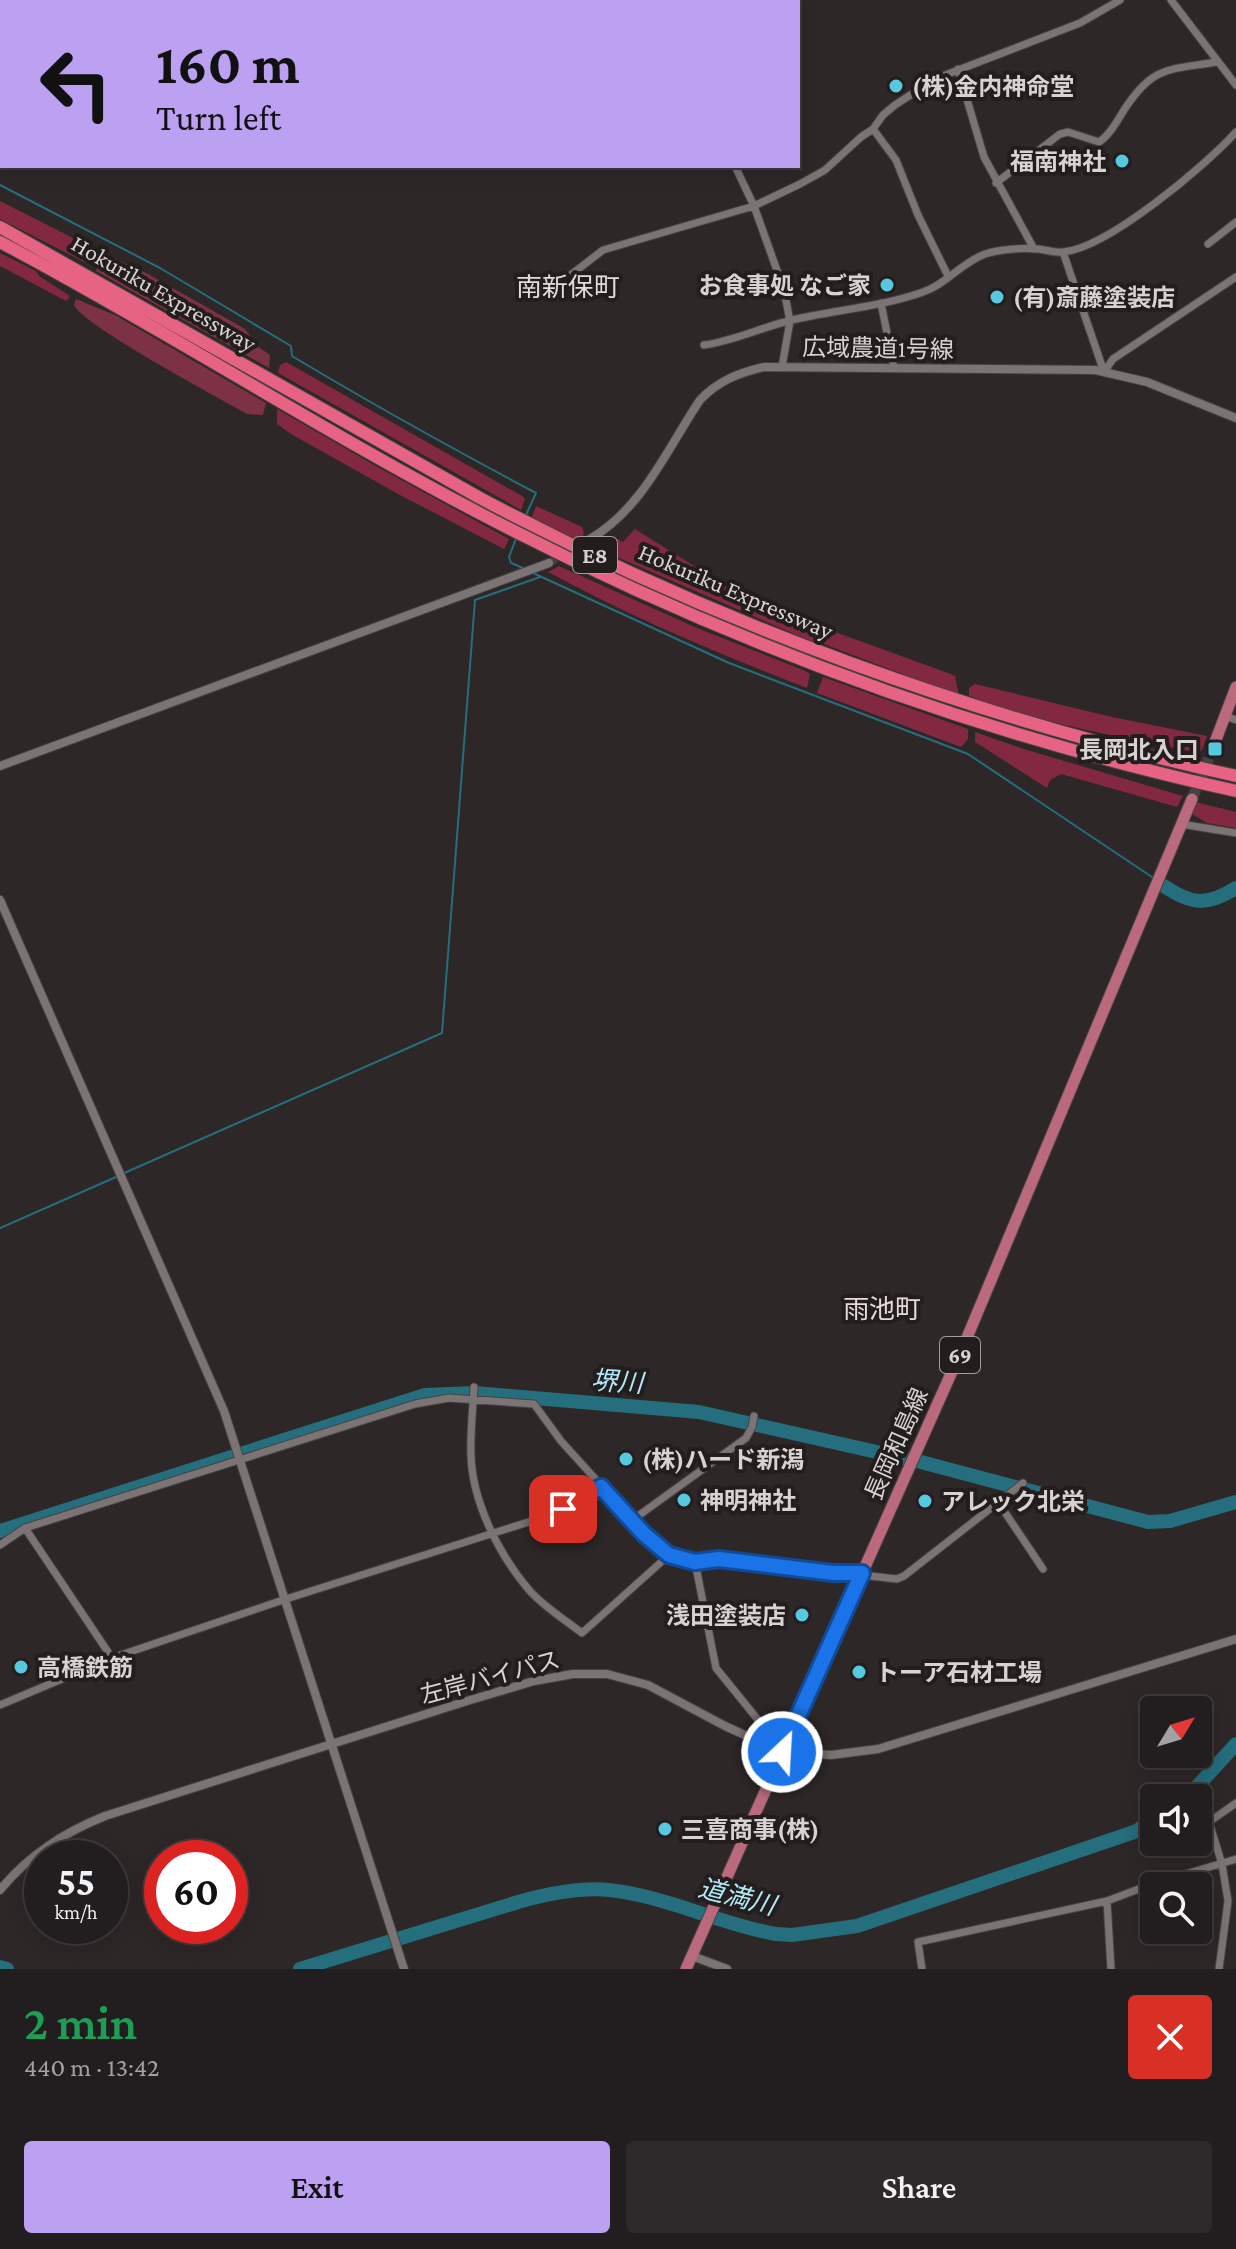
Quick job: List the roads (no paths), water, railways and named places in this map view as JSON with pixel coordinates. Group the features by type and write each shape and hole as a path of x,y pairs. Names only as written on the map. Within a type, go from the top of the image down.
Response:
{"highway":[{"name":"Hokuriku Expressway","path":"0,227 480,498 689,598 864,667 1051,730 1236,776"},
{"name":"Hokuriku Expressway","path":"0,242 480,514 679,609 807,662 970,720 1143,770 1236,791"}],"main road":[{"path":"1212,750 1230,718 1236,687"},
{"name":"長岡和島線","path":"686,1969 990,1284 1192,799"}],"street":[{"path":"568,277 603,250 754,206 825,170 873,129 895,105 935,79 1080,23 1120,0"},
{"path":"1171,0 1236,85"},
{"path":"996,183 1060,134 1068,132 1099,142 1151,76 1162,71 1216,62"},
{"path":"958,69 977,138 996,183 1034,249"},
{"path":"873,129 896,160 918,215 948,276"},
{"path":"704,345 790,321 926,292 965,264 996,251 1034,249 1063,252 1100,239 1146,208 1236,132"},
{"path":"736,168 754,206 784,290 790,321 782,367"},
{"path":"1208,244 1236,222"},
{"path":"1063,252 1104,372"},
{"path":"1104,372 1113,359 1236,277"},
{"path":"881,303 894,368"},
{"name":"広域農道1号線","path":"590,539 622,516 639,497 700,400 712,388 744,372 782,367 1104,372 1147,382 1236,418"},
{"path":"0,766 549,563"},
{"path":"1181,824 1236,833"},
{"path":"0,900 224,1411 404,1969"},
{"path":"474,1387 473,1475 493,1535 529,1590 582,1633 669,1555"},
{"path":"0,1545 25,1528 427,1401 449,1398 534,1404 631,1521 669,1555 695,1562 719,1559 897,1579 1023,1483"},
{"path":"631,1521 746,1438 754,1416"},
{"path":"0,1705 112,1658 286,1599 493,1535 563,1509 601,1487"},
{"path":"998,1502 1043,1569"},
{"path":"25,1528 112,1658"},
{"path":"695,1562 716,1668 763,1726"},
{"name":"左岸バイパス","path":"0,1890 36,1853 78,1827 134,1805 534,1681 573,1674 595,1674 648,1685 782,1752 831,1755 878,1749 1236,1639"},
{"path":"1219,1969 1228,1901 1222,1864 1209,1822 1236,1803"},
{"path":"922,1969 918,1942 1107,1901 1236,1859"},
{"path":"1107,1901 1111,1969"},
{"path":"692,1956 727,1969"}],"waterway":[{"path":"0,185 160,268 291,346 292,356 536,493 526,515"},
{"path":"517,536 509,557 511,563 523,568"},
{"path":"533,573 729,663 968,754 1152,877"},
{"path":"122,1174 442,1033 475,600 540,577"},
{"path":"1164,886 1183,897 1200,901 1216,898 1236,888"},
{"path":"0,1228 116,1177"},
{"name":"堺川","path":"0,1531 425,1395 475,1393 699,1412 921,1462 1148,1522 1170,1521 1236,1502"},
{"name":"道満川","path":"1199,1784 1236,1744"},
{"name":"道満川","path":"300,1969 518,1902 575,1890 630,1893 776,1934 792,1935 857,1926 1140,1829"},
{"name":"道満川","path":"0,1967 7,1969"}],"tunnel":[{"path":"549,563 590,539"},
{"path":"1192,799 1212,750"}],"place":[{"name":"(株)金内神命堂","path":"896,86"},
{"name":"福南神社","path":"1122,161"},
{"name":"お食事処 なご家","path":"887,285"},
{"name":"(有)斎藤塗装店","path":"997,297"},
{"name":"長岡北入口","path":"1215,749"},
{"name":"(株)ハード新潟","path":"626,1459"},
{"name":"神明神社","path":"684,1500"},
{"name":"アレック北栄","path":"925,1501"},
{"name":"浅田塗装店","path":"802,1615"},
{"name":"高橋鉄筋","path":"21,1667"},
{"name":"トーア石材工場","path":"859,1672"},
{"name":"三喜商事(株)","path":"665,1829"}],"district":[{"name":"南新保町","path":"568,287"},
{"name":"雨池町","path":"882,1309"}]}
